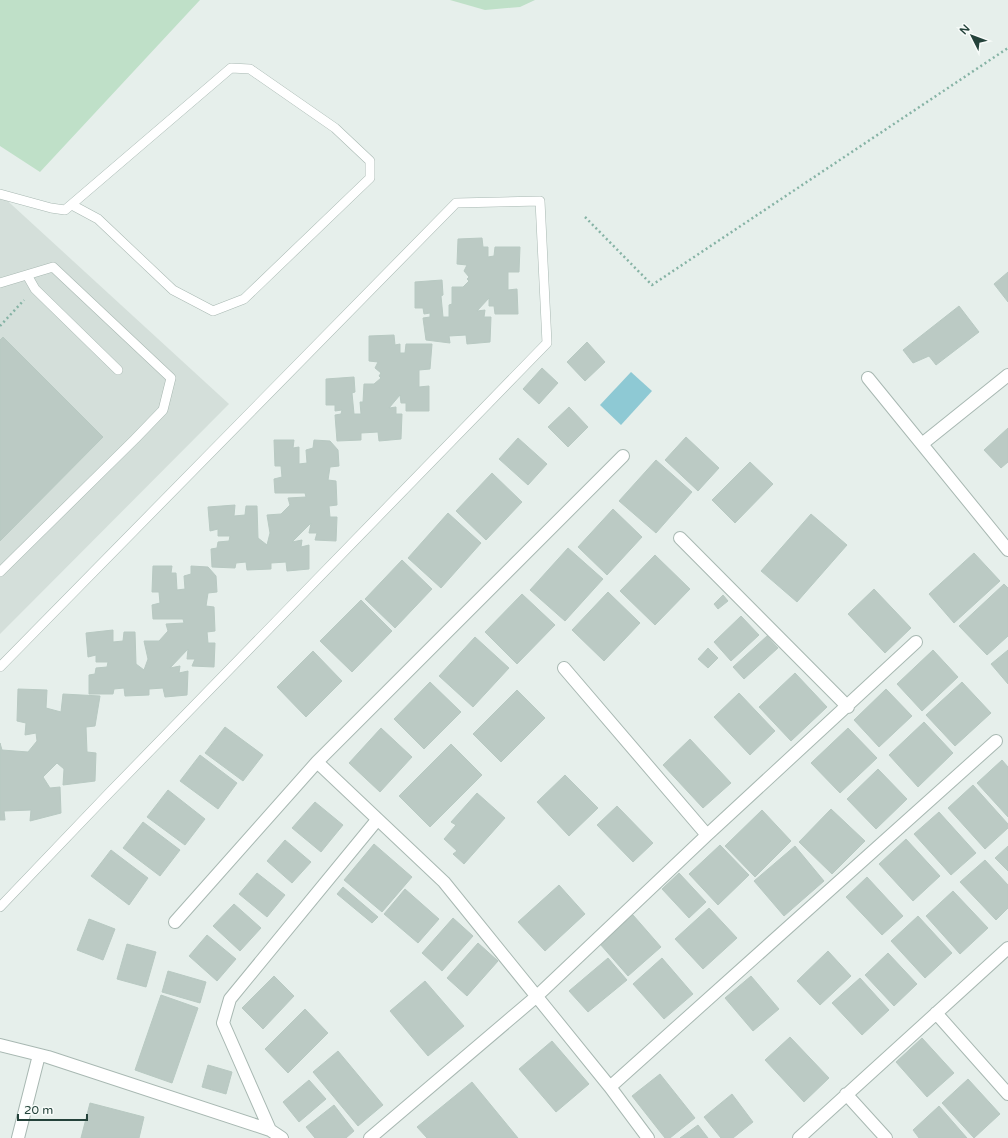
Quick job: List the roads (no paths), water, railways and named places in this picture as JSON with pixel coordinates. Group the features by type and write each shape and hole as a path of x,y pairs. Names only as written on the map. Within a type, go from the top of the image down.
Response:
{"street":[{"path":"922,444 1008,375"},
{"path":"868,378 1008,550"},
{"path":"175,922 317,762 623,456"},
{"path":"680,538 848,707"},
{"path":"370,1138 537,996 707,835 848,707 916,642"},
{"path":"564,668 707,835"},
{"path":"610,1087 996,741"},
{"path":"317,762 444,882 610,1087 648,1138"},
{"path":"270,1130 222,1023 230,999 377,820"},
{"path":"799,1138 1008,948"},
{"path":"936,1014 1008,1094"},
{"path":"0,1045 39,1055 270,1130 282,1138"},
{"path":"18,1138 39,1055"},
{"path":"846,1094 886,1138"}],"lane":[{"path":"0,194 65,210 231,68 250,69 335,128 370,161 370,178 330,217 244,299 213,311 173,290 98,219 72,205"},
{"path":"0,666 456,203 540,201 547,343 0,907"},
{"path":"0,283 53,267 171,378 163,410 0,572"},
{"path":"27,275 35,289 118,370"}],"water":[{"path":"631,372 652,391 621,425 600,405"}]}
